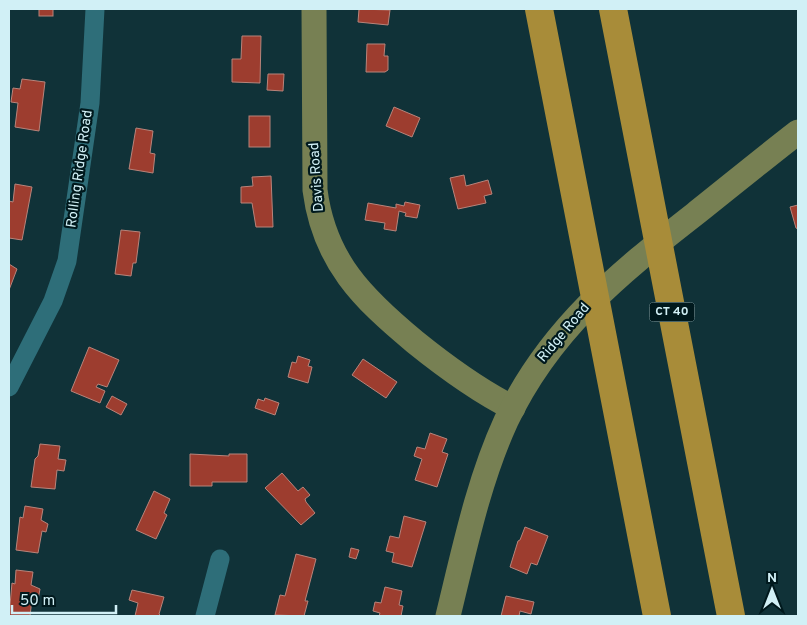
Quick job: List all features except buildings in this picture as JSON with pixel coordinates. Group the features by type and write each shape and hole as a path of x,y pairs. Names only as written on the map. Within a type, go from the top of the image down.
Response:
{"highway":[{"path":"539,9 657,616"},
{"name":"CT 40","path":"613,9 730,616"}],"main road":[{"name":"Davis Road","path":"314,9 315,190 321,222 330,246 354,285 388,319 472,386 513,408"},
{"name":"Ridge Road","path":"448,616 486,475 513,408 537,366 563,332 612,281 798,132"}],"street":[{"name":"Rolling Ridge Road","path":"9,387 43,325 61,280 70,239 90,103 95,9"},
{"path":"205,616 220,559"}]}
